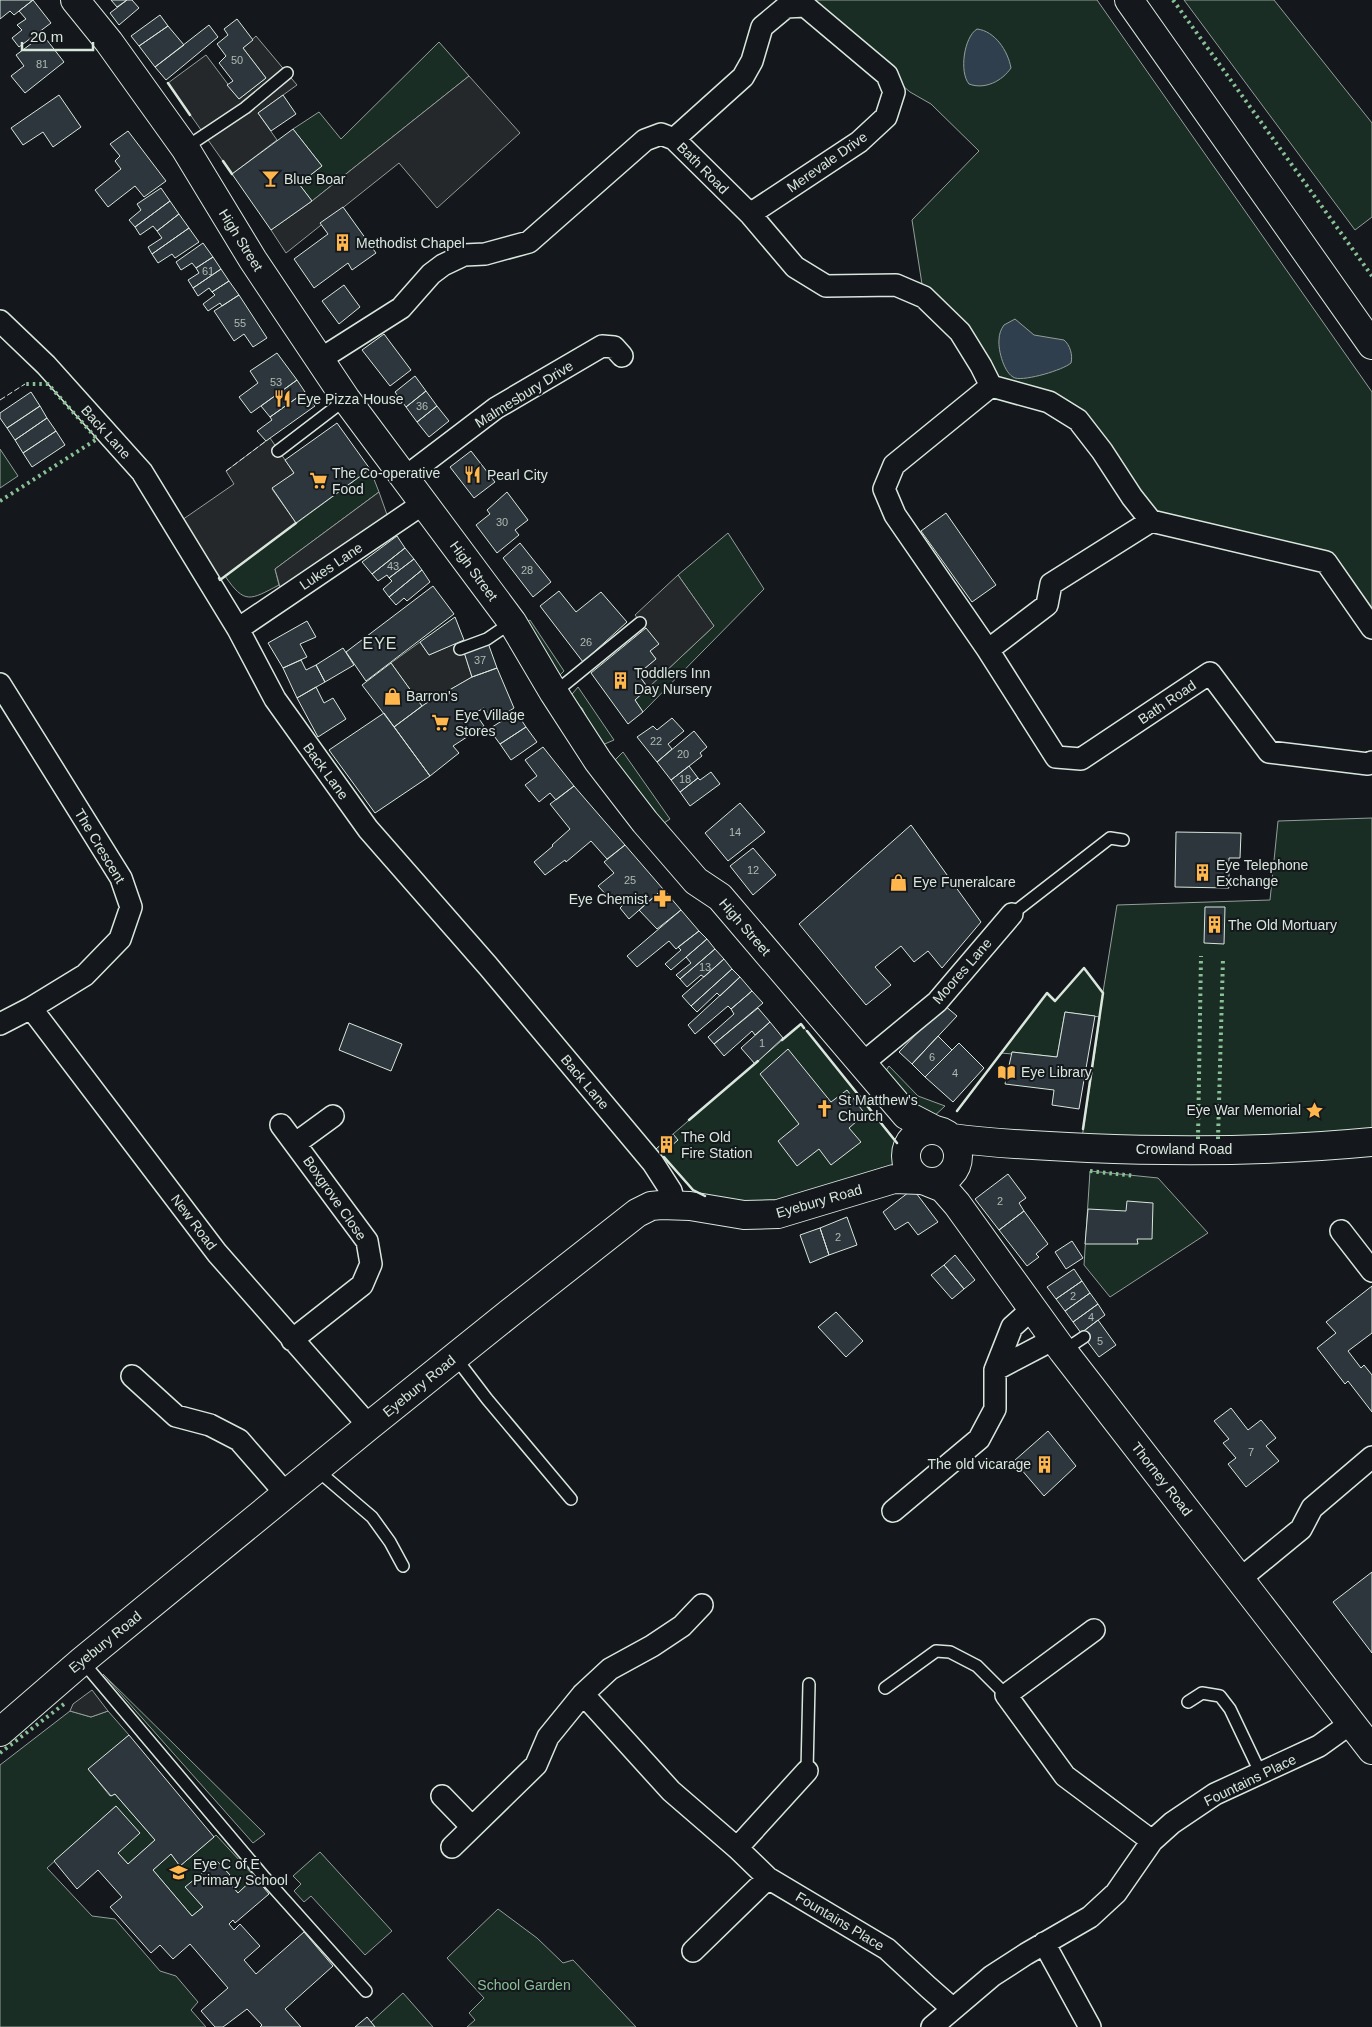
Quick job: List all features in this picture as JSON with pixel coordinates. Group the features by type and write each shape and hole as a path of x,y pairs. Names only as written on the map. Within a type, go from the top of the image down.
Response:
{"main road":[{"name":"High Street","path":"75,0 109,42 185,148 253,260 346,400 512,622 554,693 598,761 645,822 696,881 720,897 863,1063 927,1147 909,1170 925,1181"},
{"path":"1129,0 1372,345"},
{"name":"Crowland Road","path":"927,1147 997,1144 1155,1151 1318,1148 1372,1142"},
{"path":"925,1181 945,1178 952,1173 927,1147"},
{"path":"927,1147 957,1204"},
{"name":"Eyebury Road","path":"0,1732 82,1661 369,1426 637,1213 651,1206 675,1205 744,1215 778,1214 927,1147"},
{"name":"Thorney Road","path":"925,1181 943,1188 957,1204 1033,1308 1068,1342 1240,1579 1372,1750"}],"street":[{"name":"Merevale Drive","path":"674,138 743,77 752,61 762,27 786,7 805,6 887,75 894,92 886,117 859,142 750,214"},
{"name":"Bath Road","path":"319,360 325,354 401,308 431,274 443,265 464,255 485,254 529,242 645,140 661,134 674,138 750,214 795,267 826,286 896,285 924,297 960,332 981,366 991,386 894,465 884,489 895,515 988,650 1056,757 1082,759 1210,673 1269,752 1368,764 1372,762"},
{"name":"Back Lane","path":"0,321 46,365 142,472 197,552 275,699 368,829 488,966 653,1163 671,1191 675,1205"},
{"name":"Malmesbury Drive","path":"404,478 496,408 602,346 614,347 622,356"},
{"path":"991,386 1049,402 1078,420 1151,521 1326,562 1372,628"},
{"name":"Lukes Lane","path":"238,629 424,503"},
{"path":"988,650 1047,605 1051,584 1151,521"},
{"name":"The Crescent","path":"0,684 121,878 131,907 120,939 85,975 31,1008 0,1024"},
{"name":"Moores Lane","path":"863,1063 937,1002 1012,914"},
{"name":"New Road","path":"31,1008 217,1253 369,1426"},
{"name":"Boxgrove Close","path":"296,1143 333,1116"},
{"name":"Boxgrove Close","path":"281,1125 367,1241 371,1264 362,1285 292,1340"},
{"path":"1341,1231 1372,1271"},
{"path":"893,1511 979,1439 995,1409 995,1370 1012,1327 1033,1308"},
{"path":"995,1370 1068,1342"},
{"path":"132,1376 176,1416 210,1425 239,1440 287,1495"},
{"path":"1240,1579 1301,1529 1312,1508 1372,1457"},
{"path":"452,1847 536,1765 548,1737 583,1694 610,1669 652,1646 682,1626 702,1606"},
{"path":"1094,1630 1006,1695 1064,1776 1152,1841"},
{"name":"Fountains Place","path":"583,1694 671,1791 737,1848 768,1878 888,1949 928,1988 953,2009"},
{"name":"Fountains Place","path":"932,2027 992,1976 1090,1918 1116,1893 1152,1841 1172,1823 1215,1794 1319,1746 1351,1723"},
{"path":"737,1848 806,1771"},
{"path":"442,1796 472,1827"},
{"path":"693,1951 768,1878"},
{"path":"1044,1944 1090,2027"}],"lane":[{"path":"185,148 246,108 287,73"},
{"path":"278,451 346,400"},
{"path":"460,649 487,639 512,622"},
{"path":"554,693 640,622"},
{"path":"1012,914 1110,838 1123,840"},
{"path":"455,1357 487,1399 571,1499"},
{"path":"317,1470 372,1517 390,1542 403,1566"},
{"path":"885,1688 936,1651 950,1652 977,1666 1006,1695"},
{"path":"82,1661 265,1878 366,1991"},
{"path":"806,1771 809,1684"},
{"path":"1188,1702 1202,1693 1220,1696 1230,1709 1260,1772"}],"green space":[{"path":"803,0 1097,0 1372,392 1372,628 1326,562 1151,521 1049,402 991,386 924,297 912,220 979,151 931,104 910,92"},
{"path":"1184,0 1274,0 1372,123 1372,217 1355,230"},
{"path":"439,42 469,76 312,201 299,184 322,166 293,129 319,112 341,139"},
{"path":"0,449 18,476 0,488"},
{"path":"370,469 379,492 275,569 279,585 261,594 249,597 243,596 238,592 225,576"},
{"path":"728,533 764,589 643,712 635,700 714,626 678,575"},
{"path":"530,620 564,671 556,679 525,623"},
{"path":"578,687 614,740 600,746 582,708 568,699"},
{"path":"623,752 670,819 661,825 611,764"},
{"path":"1372,818 1372,1130 1231,1140 1082,1138 1100,1017 1065,1012 1057,1057 1012,1052 1012,1054 1001,1053 1047,993 1055,1001 1084,968 1103,992 1117,905 1270,900 1278,821"},
{"path":"801,1024 901,1147 898,1160 888,1169 776,1206 713,1200 693,1190 661,1155 673,1134"},
{"path":"889,1066 918,1096 945,1106 931,1119 917,1113 885,1072"},
{"path":"1090,1171 1158,1178 1208,1233 1110,1297 1084,1265"},
{"path":"103,1674 265,1834 253,1843"},
{"path":"70,1711 91,1717 108,1711 129,1735 89,1770 110,1796 115,1794 155,1840 128,1864 118,1853 116,1806 47,1868 92,1916 115,1919 160,1971 176,1976 198,2002 191,2010 206,2027 0,2027 0,1765"},
{"path":"216,1835 255,1877 238,1893 226,1879 230,1875 217,1861 186,1887 203,1907 192,1916 153,1870 171,1854 180,1866"},
{"path":"320,1852 392,1931 365,1955 311,1896 304,1902 294,1891 301,1884 293,1876"},
{"name":"School Garden","path":"498,1909 537,1938 563,1963 573,1960 636,2027 467,2027 475,2020 469,2013 484,1998 447,1958"},
{"path":"403,1993 433,2027 375,2027 371,2022"}],"shaded area":[{"path":"256,36 297,85 258,113 277,140 232,174 168,83 206,55 239,99 266,78 243,48"},
{"path":"469,76 520,133 437,208 399,163 286,253 271,230 312,201"},
{"path":"270,438 294,473 272,489 296,523 220,580 182,520 234,484 226,471"},
{"path":"379,492 391,526 283,598 275,569"},
{"path":"678,575 714,626 648,688 638,674 656,659 650,651 658,644 635,615"},
{"path":"420,642 429,655 454,644 464,652 472,677 422,706 391,663"},
{"path":"92,1690 108,1711 91,1717 70,1711 73,1704"}],"water":[{"path":"977,29 989,34 1000,43 1007,55 1011,68 1003,77 993,83 981,86 969,84 964,71 966,47 969,39"},
{"path":"1015,319 1034,335 1064,340 1070,350 1071,363 1060,369 1035,376 1020,379 1011,376 1002,361 999,338 1004,325"}],"building":[{"path":"0,0 33,0 14,15 10,11 0,19"},
{"path":"33,0 51,23 19,47 12,38 22,30 17,25 26,19 19,11"},
{"path":"111,0 127,0 117,7"},
{"path":"127,0 132,0 139,8 119,25 110,13"},
{"path":"160,15 168,26 139,46 131,36"},
{"path":"237,19 253,40 243,48 266,78 239,99 227,85 233,81 219,63 226,56 217,44 228,35 224,29"},
{"path":"209,25 218,37 166,80 155,67"},
{"path":"168,26 184,45 155,67 139,46"},
{"path":"43,35 64,62 25,93 11,76 24,66 16,55"},
{"path":"59,95 81,127 53,147 43,132 23,145 11,128"},
{"path":"283,95 296,114 271,131 258,113"},
{"name":"Blue Boar","path":"293,129 322,166 299,184 312,201 271,230 232,174"},
{"path":"128,131 166,181 144,197 135,186 108,207 95,190 121,169 115,161 120,156 110,144"},
{"path":"161,188 170,201 135,227 129,220 141,210 137,204"},
{"path":"170,201 179,214 157,231 153,226 140,235 135,227"},
{"name":"Methodist Chapel","path":"343,207 376,253 352,270 348,263 314,288 294,259 328,234 320,223"},
{"path":"179,214 189,228 152,254 148,247 162,238 157,231"},
{"path":"189,228 199,242 175,258 172,254 158,263 152,254"},
{"path":"203,243 213,257 196,268 192,263 181,270 176,262"},
{"path":"213,257 221,269 193,288 188,280 199,273 196,268"},
{"path":"221,269 229,281 212,292 209,288 198,296 193,288"},
{"path":"229,281 239,295 222,306 220,303 208,311 203,304 215,295 212,292"},
{"path":"344,285 360,307 339,324 322,301"},
{"path":"239,295 267,338 253,347 244,334 234,341 214,311"},
{"path":"384,334 411,370 390,386 362,350"},
{"path":"277,353 297,380 251,413 239,397 258,383 250,371"},
{"path":"415,376 426,391 406,407 395,392"},
{"name":"Eye Pizza House","path":"297,380 305,392 270,417 261,406"},
{"path":"426,391 437,406 417,422 406,407"},
{"path":"31,392 40,406 7,428 0,418 0,413"},
{"path":"305,392 315,406 266,441 257,431 272,420 270,417"},
{"path":"40,406 47,418 15,440 7,428"},
{"path":"437,406 449,421 429,437 417,422"},
{"path":"47,418 56,431 23,453 15,440"},
{"name":"The Co-operative Food","path":"337,423 370,469 296,523 272,488 294,473 285,460"},
{"path":"56,431 65,445 32,467 23,453"},
{"name":"Pearl City","path":"471,451 495,482 474,498 450,467"},
{"path":"507,492 528,520 515,530 519,535 497,553 476,525 490,514 487,510"},
{"path":"946,513 996,585 972,602 921,531"},
{"path":"397,536 405,548 372,574 362,562"},
{"path":"520,543 551,582 533,597 503,558"},
{"path":"405,548 414,559 389,578 387,575 378,581 372,574"},
{"path":"414,559 422,570 389,597 383,589 392,581 389,578"},
{"path":"422,570 430,582 407,601 404,598 396,605 389,597"},
{"path":"433,586 454,614 366,681 346,652"},
{"path":"559,591 576,612 601,592 627,622 583,662 540,606"},
{"path":"455,617 464,640 429,655 420,642"},
{"path":"307,621 316,637 300,644 307,657 283,668 268,643"},
{"name":"Toddlers Inn Day Nursery","path":"646,628 659,644 650,651 656,659 638,674 648,688 635,700 643,712 628,724 591,673"},
{"path":"488,643 497,668 472,677 464,652"},
{"path":"343,648 354,665 325,682 316,665"},
{"path":"301,660 306,670 316,665 325,682 297,698 283,668"},
{"name":"Barron's","path":"391,663 422,706 394,727 362,685"},
{"name":"Eye Village Stores","path":"497,668 514,708 494,721 484,708 475,713 484,726 453,746 459,753 430,776 394,727 425,704 472,677"},
{"path":"316,687 324,703 333,698 346,719 318,737 297,698"},
{"path":"516,712 526,727 500,744 489,729"},
{"path":"384,713 430,776 375,813 329,750"},
{"path":"672,718 684,731 668,744 672,749 657,762 637,737 653,726 657,730"},
{"path":"526,727 537,742 511,760 500,744"},
{"path":"694,731 707,747 700,753 702,756 671,780 657,762"},
{"path":"543,747 574,786 556,800 550,793 539,802 525,785 537,776 525,760"},
{"path":"689,766 698,778 680,792 671,780"},
{"path":"711,772 720,784 690,806 680,792 698,778 700,780"},
{"path":"574,786 625,845 607,859 591,841 566,862 565,860 545,875 534,862 570,829 550,804"},
{"path":"740,803 765,832 728,861 705,833"},
{"name":"Eye Funeralcare","path":"911,825 981,922 942,968 928,951 914,962 901,946 875,967 891,985 866,1005 799,924"},
{"name":"Eye Telephone Exchange","path":"1176,832 1241,833 1240,858 1229,858 1229,888 1175,887"},
{"path":"625,845 663,889 629,919 620,908 626,902 619,894 612,901 598,886 614,873 604,862"},
{"path":"753,848 776,875 753,895 730,866"},
{"name":"Eye Chemist","path":"663,889 681,910 657,929 639,910"},
{"name":"The Old Mortuary","path":"1205,907 1225,907 1224,944 1204,943"},
{"path":"681,910 699,931 676,949 669,941 637,967 627,956"},
{"path":"699,931 707,939 671,970 665,964 681,950 678,947"},
{"path":"707,939 715,949 680,979 676,975 691,963 686,957"},
{"path":"715,949 724,959 704,977 701,975 687,987 680,979"},
{"path":"724,959 732,969 691,1006 682,996"},
{"path":"732,969 740,977 720,996 717,993 697,1012 691,1006"},
{"path":"740,977 752,991 731,1009 728,1006 695,1034 688,1025"},
{"path":"752,991 763,1003 714,1044 708,1037 734,1014 731,1009"},
{"path":"944,1005 957,1016 912,1064 899,1052"},
{"path":"758,1008 770,1022 755,1035 752,1031 724,1056 714,1044"},
{"path":"1065,1012 1095,1016 1079,1109 1052,1105 1054,1090 1005,1084 1012,1052 1057,1057"},
{"path":"770,1022 783,1038 755,1064 741,1048"},
{"path":"349,1023 402,1044 391,1071 339,1050"},
{"path":"938,1036 952,1050 925,1077 912,1064"},
{"path":"959,1043 984,1068 953,1102 925,1077"},
{"name":"St Matthew's Church","path":"788,1049 831,1102 847,1090 865,1114 849,1128 861,1142 831,1165 819,1149 797,1166 778,1141 799,1124 760,1074"},
{"name":"The Old Fire Station","path":"673,1134 678,1140 661,1155 656,1149"},
{"path":"1008,1174 1026,1198 1019,1203 1024,1211 999,1230 975,1199"},
{"path":"913,1189 938,1222 918,1235 908,1222 895,1230 883,1212"},
{"path":"1127,1201 1153,1203 1152,1239 1137,1239 1138,1244 1085,1244 1088,1209 1126,1211"},
{"path":"1024,1211 1048,1244 1036,1254 1039,1257 1027,1266 999,1230"},
{"path":"847,1217 857,1245 829,1255 820,1228"},
{"path":"820,1228 829,1255 810,1263 800,1235"},
{"path":"1072,1241 1083,1258 1066,1269 1055,1252"},
{"path":"955,1255 975,1280 964,1289 944,1265"},
{"path":"944,1265 964,1289 952,1299 931,1275"},
{"path":"1074,1269 1082,1281 1056,1299 1047,1287"},
{"path":"1082,1281 1090,1293 1065,1311 1056,1299"},
{"path":"1372,1286 1372,1333 1348,1351 1361,1368 1364,1365 1372,1375 1372,1412 1348,1381 1345,1384 1317,1348 1336,1333 1326,1322"},
{"path":"1090,1293 1098,1304 1073,1322 1065,1311"},
{"path":"1098,1304 1105,1315 1081,1333 1073,1322"},
{"path":"836,1312 863,1341 846,1357 818,1327"},
{"path":"1098,1320 1116,1345 1099,1357 1081,1333"},
{"path":"1231,1408 1248,1430 1261,1420 1276,1438 1266,1446 1279,1461 1246,1487 1228,1464 1236,1458 1223,1443 1229,1439 1214,1421"},
{"name":"The old vicarage","path":"1048,1431 1076,1466 1044,1496 1014,1461"},
{"path":"1372,1572 1372,1653 1333,1602"},
{"path":"129,1735 214,1837 180,1866 171,1854 153,1870 192,1916 203,1907 185,1887 217,1861 230,1875 226,1879 238,1893 255,1877 269,1894 235,1923 233,1920 229,1924 234,1930 240,1924 260,1946 244,1960 256,1974 304,1932 333,1966 285,2009 301,2027 260,2027 262,2025 247,2009 223,2027 215,2027 201,2011 228,1988 190,1944 173,1959 160,1945 151,1953 110,1907 122,1897 98,1870 77,1889 54,1861 116,1806 140,1833 118,1853 128,1864 155,1840 115,1794 111,1796 88,1769"},
{"path":"367,2017 375,2027 355,2027"}],"hedge":[{"path":"1173,0 1372,276"},
{"path":"0,501 97,439 48,384 25,384"},
{"path":"1198,1139 1201,956"},
{"path":"1218,1139 1223,958"},
{"path":"1090,1171 1135,1176"},
{"path":"0,1753 64,1704"}],"fence":[{"path":"0,400 25,384"},
{"path":"226,471 266,441"}],"wall":[{"path":"168,83 190,115"},
{"path":"223,161 232,174"},
{"path":"219,578 220,580 296,523"},
{"path":"957,1111 1047,993 1055,1001 1084,968 1103,993 1083,1129"},
{"path":"782,1040 801,1024 804,1028"},
{"path":"807,1031 897,1143"},
{"path":"689,1120 758,1061"},
{"path":"664,1157 693,1190 705,1196"}],"place":[{"name":"Blue Boar","path":"270,179"},
{"name":"Methodist Chapel","path":"342,243"},
{"name":"Eye Pizza House","path":"283,399"},
{"name":"Pearl City","path":"473,475"},
{"name":"The Co-operative Food","path":"318,481"},
{"name":"Toddlers Inn Day Nursery","path":"620,681"},
{"name":"Barron's","path":"392,696"},
{"name":"Eye Village Stores","path":"441,723"},
{"name":"Eye Telephone Exchange","path":"1202,873"},
{"name":"Eye Funeralcare","path":"899,882"},
{"name":"Eye Chemist","path":"662,899"},
{"name":"The Old Mortuary","path":"1214,925"},
{"name":"Eye Library","path":"1007,1072"},
{"name":"St Matthew's Church","path":"824,1108"},
{"name":"Eye War Memorial","path":"1315,1110"},
{"name":"The Old Fire Station","path":"667,1145"},
{"name":"The old vicarage","path":"1045,1464"},
{"name":"Eye C of E Primary School","path":"179,1872"}],"district":[{"name":"EYE","path":"380,643"}]}
